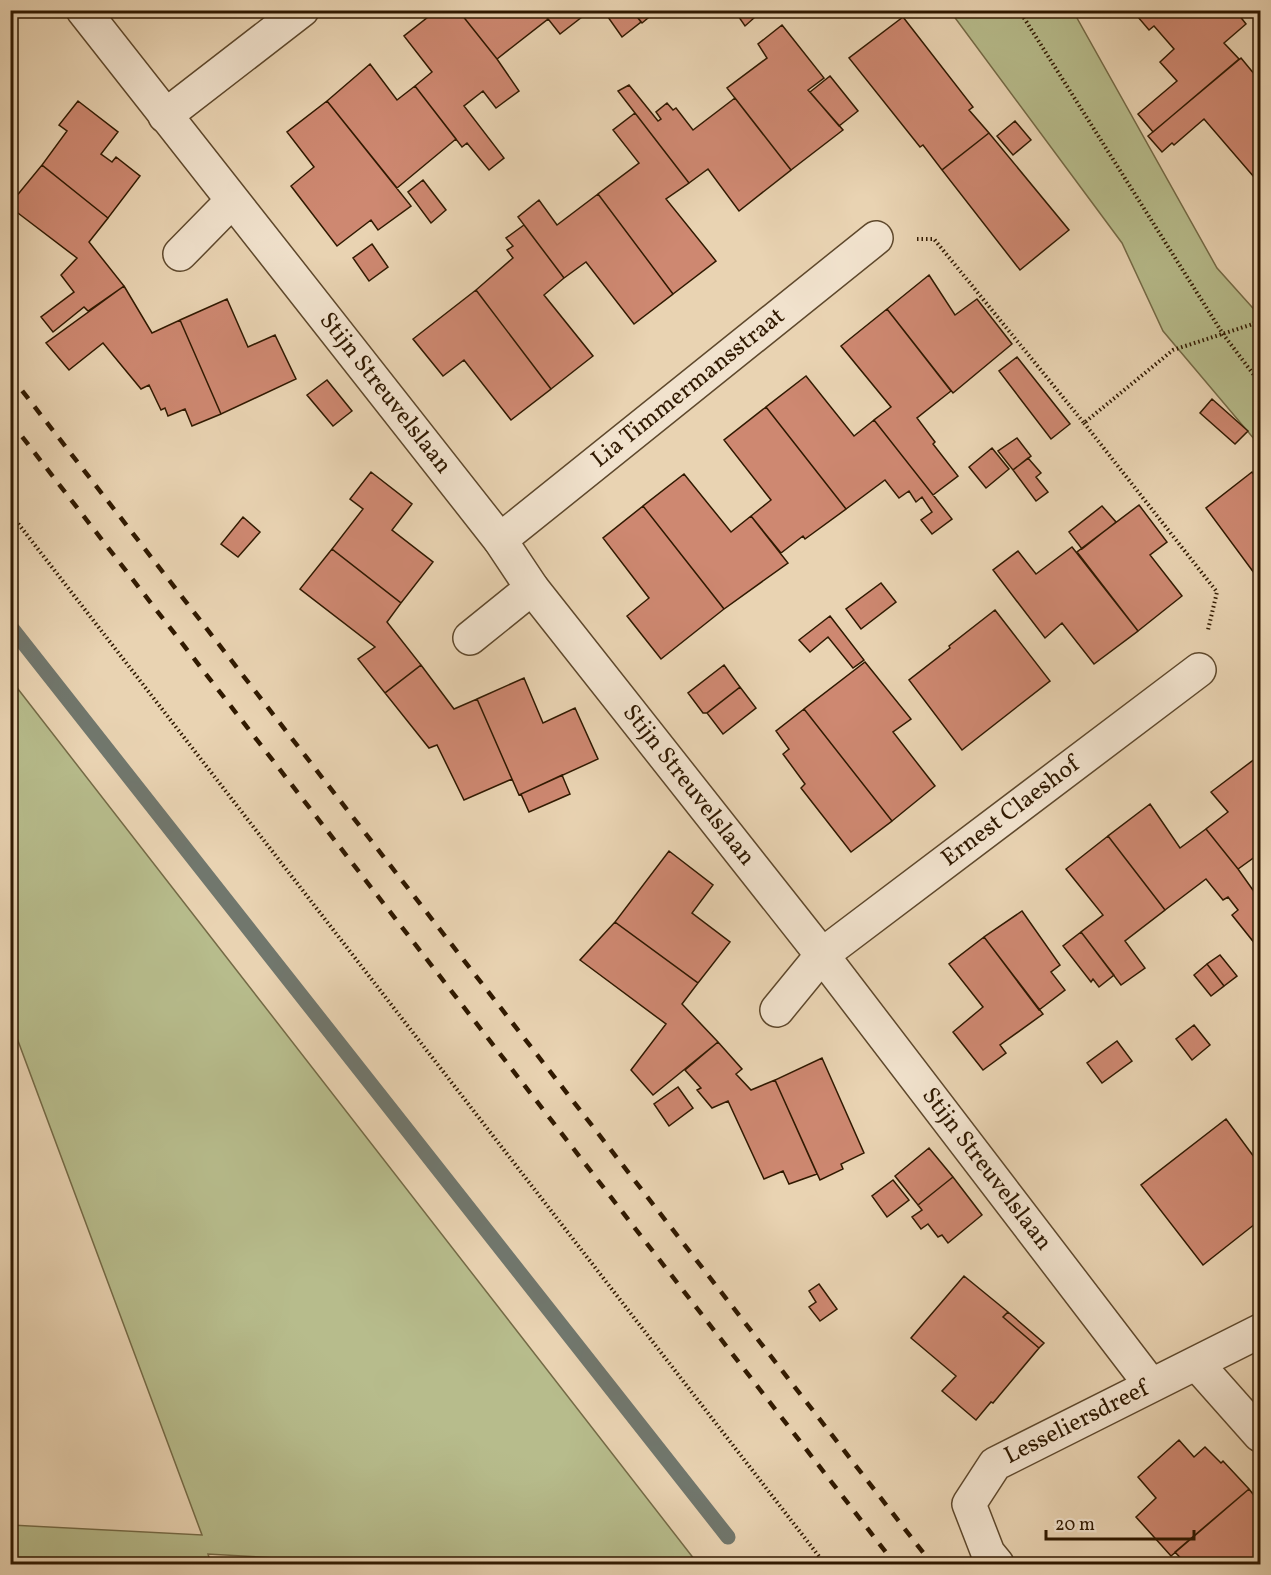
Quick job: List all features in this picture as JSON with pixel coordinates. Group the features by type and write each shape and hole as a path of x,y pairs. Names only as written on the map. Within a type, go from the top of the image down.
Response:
{"street":[{"name":"Stijn Streuvelslaan","path":"83,10 500,540 532,588 822,955 1151,1385"},
{"path":"165,116 302,10"},
{"path":"180,254 232,201"},
{"name":"Lia Timmermansstraat","path":"500,540 876,238"},
{"path":"470,638 532,588"},
{"name":"Ernest Claeshof","path":"822,955 1199,670"},
{"path":"777,1010 822,955"},
{"name":"Lesseliersdreef","path":"997,1564 988,1553 969,1504 995,1464 1260,1331"},
{"path":"1197,1364 1260,1435"}],"path":[{"path":"1019,10 1223,334 1260,383"},
{"path":"876,238 934,239 1084,423 1217,592 1199,670"},
{"path":"1084,423 1173,350 1253,324 1260,317"},
{"path":"10,513 825,1564"}],"green space":[{"path":"950,11 1073,11 1217,268 1260,316 1260,446 1163,331 1122,243"},
{"path":"11,680 698,1564 379,1564 208,1554 211,1564 11,1564 11,1525 202,1535 11,1022"}],"building":[{"path":"437,10 458,10 519,91 496,108 483,91 464,106 504,158 489,170 467,143 462,147 415,86 432,72 404,36"},
{"path":"458,10 541,10 548,19 497,59"},
{"path":"541,10 591,10 560,34"},
{"path":"603,10 632,10 641,22 622,37"},
{"path":"632,10 653,10 654,13 642,23"},
{"path":"734,10 763,10 745,26"},
{"path":"1132,10 1235,10 1246,24 1224,43 1239,59 1153,132 1138,114 1177,81 1160,62 1174,49 1154,26 1149,30"},
{"path":"903,17 973,107 969,110 989,133 942,170 923,145 920,147 849,58"},
{"path":"782,25 824,78 808,90 843,130 791,170 727,88 767,58 758,44"},
{"path":"1241,58 1255,75 1260,71 1260,184 1204,119 1174,145 1172,143 1162,152 1148,136"},
{"path":"370,64 397,100 415,86 456,139 397,188 327,101"},
{"path":"830,76 858,111 839,126 810,92"},
{"path":"629,85 658,121 661,119 656,112 667,103 673,110 676,108 693,130 735,98 791,170 739,211 708,169 689,183 618,91"},
{"path":"78,101 118,132 101,154 112,162 116,157 140,176 108,218 42,165 67,131 59,125"},
{"path":"327,101 411,206 378,230 371,220 337,246 291,186 314,167 287,132"},
{"path":"635,113 689,183 666,199 716,261 673,294 598,194 639,163 613,130"},
{"path":"1015,121 1031,140 1013,155 997,136"},
{"path":"989,133 1069,230 1020,270 942,170"},
{"path":"42,165 108,218 89,242 124,286 88,311 84,307 53,332 41,317 74,292 61,275 77,258 10,207 10,204"},
{"path":"423,180 446,210 431,223 408,192"},
{"path":"598,194 673,294 634,324 586,262 564,278 518,217 539,200 557,225"},
{"path":"524,225 564,278 544,295 593,356 551,389 476,290 513,258 507,250 513,246 506,238"},
{"path":"372,244 388,267 369,281 353,258"},
{"path":"929,275 955,315 977,299 1012,344 953,393 887,309"},
{"path":"124,286 152,333 180,320 221,414 192,426 185,409 168,416 165,408 161,410 149,385 141,389 103,343 69,370 46,343"},
{"path":"476,290 551,389 511,420 464,360 443,376 413,339"},
{"path":"227,299 248,347 275,335 296,379 221,414 180,320"},
{"path":"887,309 951,391 917,418 935,442 933,444 958,476 933,495 874,420 891,407 841,346"},
{"path":"1017,357 1070,424 1051,439 999,371"},
{"path":"806,376 854,436 874,420 952,519 932,534 921,520 932,512 922,497 916,502 909,491 899,498 885,480 846,509 766,407"},
{"path":"327,380 352,411 333,426 307,395"},
{"path":"1212,399 1248,431 1235,444 1200,413"},
{"path":"766,407 846,509 805,539 803,536 781,553 751,516 771,500 724,440"},
{"path":"1017,438 1031,456 1013,470 998,451"},
{"path":"992,448 1009,469 986,488 969,467"},
{"path":"1028,458 1041,473 1036,477 1048,492 1036,501 1013,470"},
{"path":"371,472 412,504 392,530 433,562 401,603 332,549 363,509 350,499"},
{"path":"1252,472 1260,483 1260,581 1206,508"},
{"path":"684,474 731,532 751,516 788,563 724,609 643,506"},
{"path":"1139,505 1167,542 1150,555 1182,596 1138,631 1077,552"},
{"path":"643,506 724,609 661,659 627,616 649,598 603,538"},
{"path":"1102,506 1116,522 1082,549 1069,532"},
{"path":"243,517 260,532 238,557 221,544"},
{"path":"1072,547 1138,631 1094,664 1062,623 1045,638 993,570 1018,551 1036,574"},
{"path":"332,549 401,603 387,622 421,665 385,693 358,659 375,647 300,589"},
{"path":"881,583 896,602 861,629 846,609"},
{"path":"995,610 1050,681 962,750 909,680"},
{"path":"830,616 864,660 853,668 828,637 810,652 799,640"},
{"path":"865,662 911,719 893,732 935,786 892,821 804,709"},
{"path":"421,665 454,709 477,699 512,779 464,800 437,745 429,748 385,693"},
{"path":"724,665 740,687 707,713 703,713 688,693"},
{"path":"524,678 543,723 575,708 598,759 519,795 477,699"},
{"path":"740,687 756,708 723,734 707,713"},
{"path":"804,709 892,821 851,852 801,788 805,784 783,754 789,749 776,731"},
{"path":"1260,755 1260,855 1238,869 1206,829 1228,812 1211,792"},
{"path":"562,775 570,794 529,812 521,794"},
{"path":"1150,804 1180,848 1206,829 1238,869 1260,900 1260,950 1232,915 1238,910 1228,897 1223,900 1206,879 1165,910 1108,836"},
{"path":"1108,836 1165,910 1125,941 1145,968 1121,985 1081,932 1103,915 1066,869"},
{"path":"669,851 713,885 692,913 730,942 698,983 615,922"},
{"path":"1022,911 1060,965 1051,972 1065,990 1039,1010 984,937"},
{"path":"615,922 698,983 682,1004 718,1042 653,1095 631,1070 666,1024 580,960"},
{"path":"1081,932 1114,975 1099,987 1093,979 1091,982 1063,946"},
{"path":"984,937 1043,1014 1000,1045 1006,1053 983,1070 953,1032 983,1007 949,964"},
{"path":"1220,955 1237,976 1224,986 1207,964"},
{"path":"1207,964 1224,986 1211,996 1194,975"},
{"path":"1194,1025 1210,1045 1192,1060 1176,1039"},
{"path":"1117,1041 1132,1061 1102,1083 1087,1063"},
{"path":"718,1042 742,1069 736,1074 751,1090 775,1080 817,1174 789,1184 783,1171 764,1179 728,1101 712,1108 697,1090 701,1088 685,1070"},
{"path":"822,1058 864,1153 841,1164 843,1169 820,1180 775,1080"},
{"path":"678,1087 693,1108 669,1126 654,1104"},
{"path":"1226,1119 1260,1165 1260,1220 1203,1265 1141,1185"},
{"path":"929,1148 953,1177 918,1205 895,1176"},
{"path":"953,1177 982,1215 948,1243 942,1235 938,1237 928,1224 921,1229 912,1217 922,1210 918,1205"},
{"path":"893,1180 909,1200 887,1217 872,1196"},
{"path":"964,1276 1008,1312 1003,1317 1039,1348 976,1420 942,1391 956,1376 911,1338"},
{"path":"819,1284 837,1309 820,1321 809,1307 816,1302 809,1291"},
{"path":"1008,1312 1044,1343 1039,1348 1003,1317"},
{"path":"1179,1440 1194,1457 1205,1447 1221,1463 1223,1461 1249,1489 1171,1556 1136,1517 1156,1498 1138,1477"},
{"path":"1249,1489 1260,1503 1260,1564 1186,1564 1175,1552"}],"waterway":[{"path":"10,626 728,1537"}],"railway":[{"path":"10,375 932,1564"},
{"path":"10,421 895,1564"}]}
